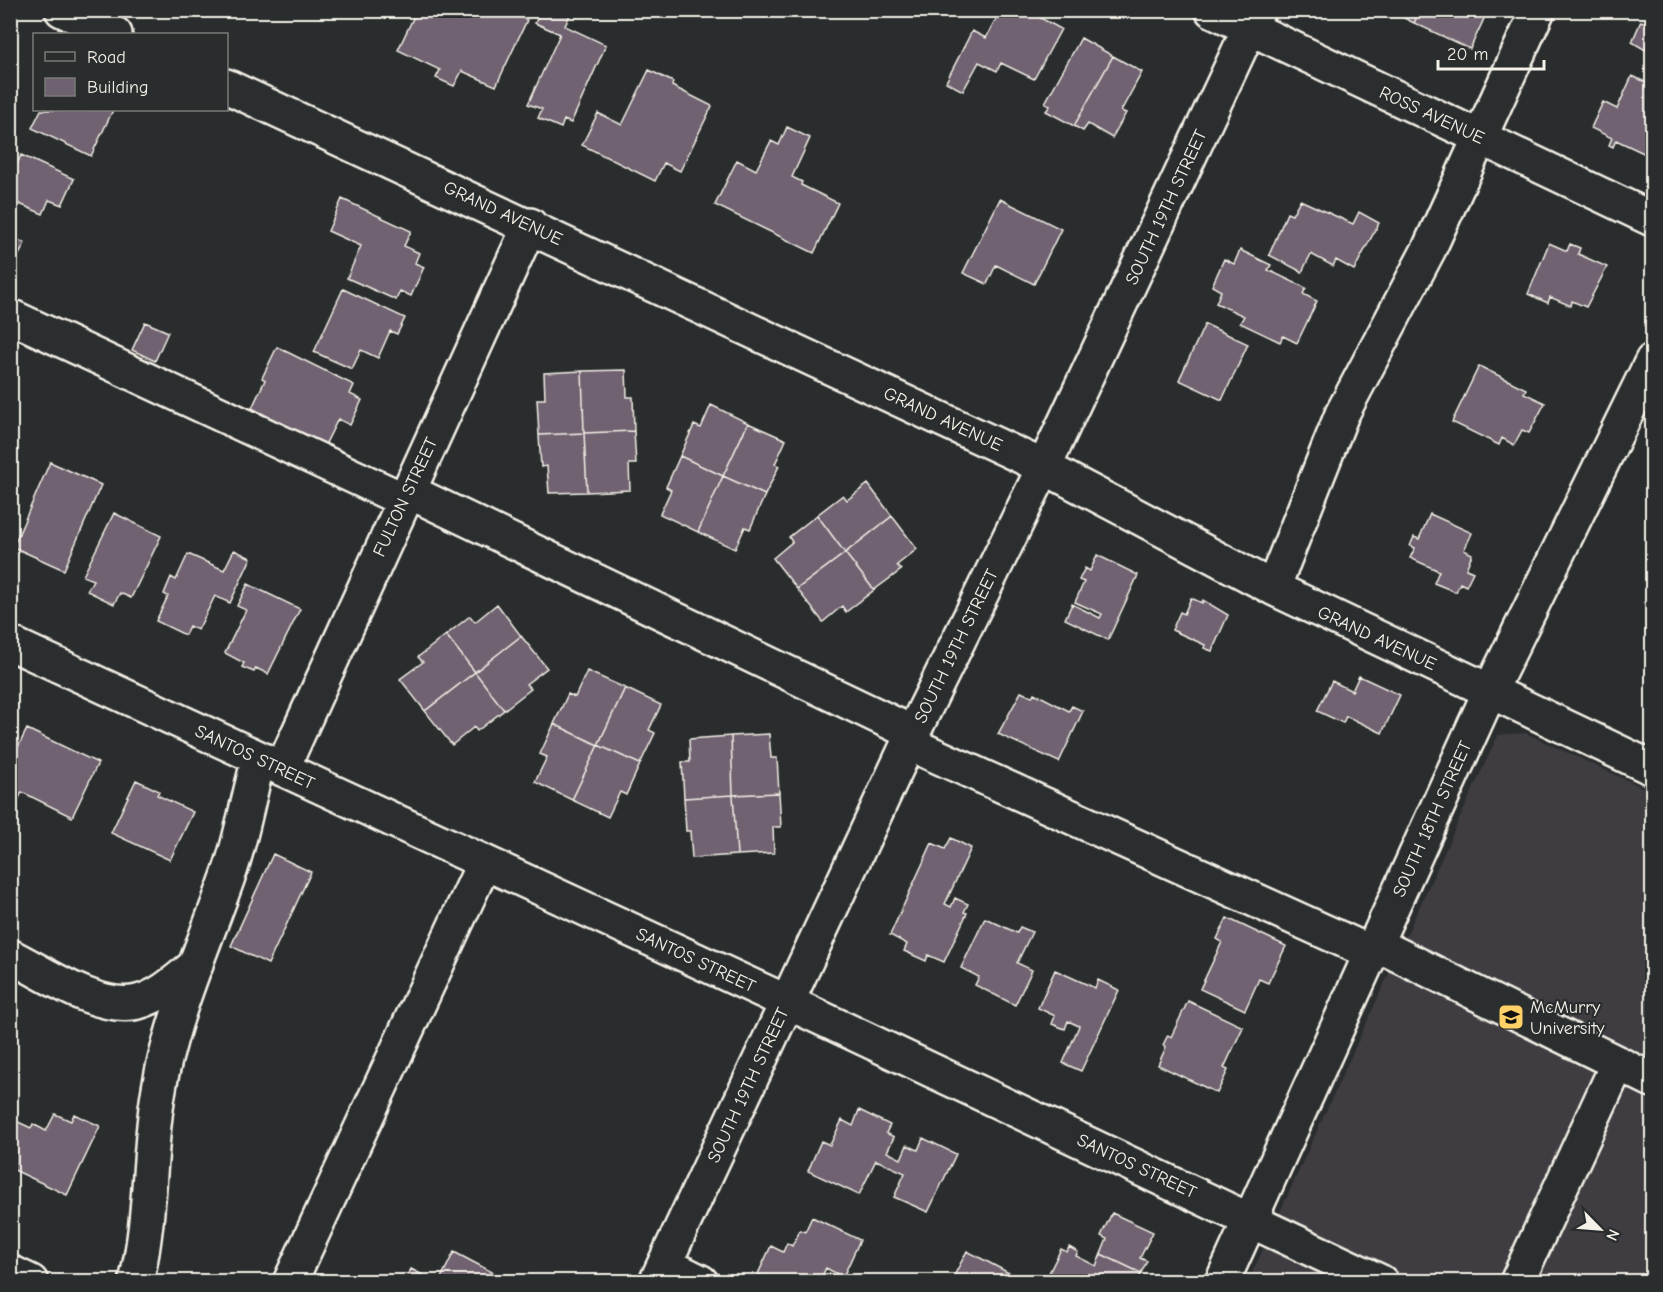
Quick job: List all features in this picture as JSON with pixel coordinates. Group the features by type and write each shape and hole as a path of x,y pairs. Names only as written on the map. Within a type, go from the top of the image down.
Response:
{"street":[{"path":"62,10 113,33"},
{"name":"ROSS AVENUE","path":"1212,10 1254,19 1479,137 1653,219"},
{"path":"1273,588 1342,414 1429,249 1538,10"},
{"name":"SOUTH 19TH STREET","path":"661,1273 911,738 1044,467 1254,19"},
{"name":"GRAND AVENUE","path":"228,87 530,225 1044,467 1273,588 1653,768"},
{"name":"FULTON STREET","path":"136,1281 146,1220 151,1138 162,1073 180,1008 270,764 406,496 530,225"},
{"path":"10,316 406,496 911,738 1374,948 1653,1080"},
{"name":"SOUTH 18TH STREET","path":"1222,1281 1490,692 1653,361"},
{"name":"SANTOS STREET","path":"10,643 787,1002 1251,1220 1325,1270 1381,1281"},
{"path":"290,1281 484,863"},
{"path":"10,956 97,1000 116,1004 138,1002 166,990 197,964"},
{"path":"1516,1281 1618,1063"},
{"path":"10,1272 31,1281"},
{"path":"661,1273 701,1281"}],"shaded area":[{"name":"McMurry University","path":"1525,733 1652,792 1652,1281 1248,1282 1498,735"}],"building":[{"path":"417,10 432,10 452,20 457,10 507,10 527,20 496,86 462,71 454,86 436,78 440,70 398,50"},
{"path":"541,10 572,10 565,26 606,45 571,123 564,120 561,128 538,118 542,109 528,104 560,34 535,23"},
{"path":"1001,10 1026,10 1061,29 1034,79 1001,63 997,71 979,62 963,91 946,82 972,31 986,38"},
{"path":"1388,10 1420,10 1414,23"},
{"path":"1420,10 1488,10 1470,49 1414,23"},
{"path":"1641,21 1652,25 1652,54 1632,42"},
{"path":"1081,38 1113,56 1074,126 1046,111 1050,106 1045,103"},
{"path":"1113,56 1142,72 1121,111 1126,113 1112,138 1088,124 1083,131 1074,126"},
{"path":"649,70 673,82 672,86 712,106 680,171 664,163 655,181 582,145 598,113 622,125"},
{"path":"1632,76 1652,85 1652,157 1616,140 1613,147 1609,145 1612,138 1591,128 1603,102 1617,109"},
{"path":"40,111 113,111 91,156 32,128"},
{"path":"787,127 810,138 792,177 802,182 801,185 838,203 814,253 715,205 737,160 756,170 771,141 779,145"},
{"path":"21,155 74,179 62,205 49,200 43,214 10,200 13,177 10,176 10,167 15,169"},
{"path":"342,199 411,231 404,246 419,253 415,263 424,267 411,296 400,291 396,300 347,278 361,246 328,231"},
{"path":"1000,199 1061,229 1034,284 996,265 987,284 963,273"},
{"path":"1300,200 1353,224 1359,212 1379,223 1354,270 1336,260 1333,266 1311,254 1302,272 1269,255 1287,213 1292,215"},
{"path":"10,237 25,243 10,273"},
{"path":"1549,243 1567,251 1570,244 1580,248 1578,254 1607,267 1586,307 1572,301 1571,306 1550,297 1548,303 1528,294"},
{"path":"1240,250 1271,265 1268,270 1306,288 1303,294 1317,301 1297,343 1283,336 1280,342 1240,323 1244,316 1216,303 1221,291 1212,286 1224,259 1234,264"},
{"path":"343,289 405,318 397,334 390,331 378,358 361,350 352,369 314,352"},
{"path":"145,322 168,332 155,361 132,350"},
{"path":"1205,324 1248,344 1222,400 1179,380"},
{"path":"277,347 354,385 350,394 362,400 350,425 338,419 324,447 252,408 265,380 262,378"},
{"path":"1479,366 1526,389 1524,393 1545,403 1529,433 1522,430 1514,445 1502,438 1499,445 1452,422"},
{"path":"626,370 627,397 633,397 634,431 584,433 582,371"},
{"path":"582,371 584,433 539,435 537,399 545,399 544,373"},
{"path":"711,405 748,423 723,476 680,456 694,425 701,428"},
{"path":"748,423 786,440 775,464 779,466 765,495 723,476"},
{"path":"634,431 636,464 629,464 630,490 587,492 584,433"},
{"path":"584,433 587,492 549,493 547,466 541,467 539,435"},
{"path":"680,456 723,476 698,532 660,514 671,490 666,487"},
{"path":"50,462 101,485 64,570 13,547"},
{"path":"723,476 765,495 750,529 745,527 735,549 698,532"},
{"path":"868,484 892,516 845,553 817,515 843,495 847,500"},
{"path":"114,513 161,536 131,598 120,593 114,604 87,591 93,580 83,576"},
{"path":"1430,514 1472,533 1464,550 1472,554 1466,569 1473,572 1466,586 1460,583 1456,592 1434,583 1439,571 1410,558 1415,548 1410,546 1414,537 1419,539"},
{"path":"817,515 845,553 797,589 773,558 792,542 789,537"},
{"path":"892,516 917,549 897,565 901,570 874,590 845,553"},
{"path":"234,550 251,558 230,603 215,596 198,630 189,626 185,635 156,621 168,596 164,594 171,577 176,580 188,554 224,570"},
{"path":"845,553 874,590 846,612 842,606 823,622 797,589"},
{"path":"1097,555 1138,575 1108,640 1065,619 1072,604 1100,618 1102,614 1075,602 1084,582 1079,580 1085,568 1090,571"},
{"path":"248,584 300,609 268,674 256,668 254,672 242,667 244,663 225,653 246,610 237,606"},
{"path":"1191,598 1202,603 1203,600 1228,615 1212,651 1204,648 1205,645 1172,630 1180,612 1184,614"},
{"path":"497,604 521,636 475,672 446,635 470,616 475,622"},
{"path":"446,635 475,672 425,711 400,679 423,662 418,657"},
{"path":"521,636 547,668 526,684 531,689 504,710 475,672"},
{"path":"587,671 625,688 598,745 554,724 568,694 575,697"},
{"path":"475,672 504,710 477,731 474,727 452,745 425,711"},
{"path":"1359,676 1400,695 1382,733 1346,716 1343,723 1317,711 1332,681 1352,691"},
{"path":"625,688 661,705 649,730 655,733 640,764 598,745"},
{"path":"1021,692 1032,697 1034,693 1069,711 1072,706 1083,711 1059,762 998,734"},
{"path":"554,724 598,745 572,800 535,782 547,757 540,754"},
{"path":"27,729 98,763 72,817 22,792 14,808 10,806 10,763"},
{"path":"769,734 771,758 777,758 779,793 733,795 731,736"},
{"path":"731,736 733,795 684,798 682,762 690,762 689,739"},
{"path":"598,745 640,764 626,795 620,792 608,817 572,800"},
{"path":"136,780 159,791 157,795 193,812 170,860 111,833"},
{"path":"779,793 781,827 773,827 774,853 737,855 733,795"},
{"path":"733,795 737,855 692,858 690,831 686,831 684,798"},
{"path":"951,838 971,848 945,904 951,907 955,898 968,904 964,912 967,913 944,962 928,955 926,961 904,951 907,944 890,935 932,843 945,849"},
{"path":"273,854 311,872 268,964 231,946"},
{"path":"985,918 1017,933 1020,927 1032,932 1017,963 1032,970 1015,1005 975,985 979,977 961,968"},
{"path":"1227,918 1286,946 1268,983 1259,979 1245,1010 1200,989 1222,942 1217,939"},
{"path":"1055,970 1095,988 1098,980 1119,990 1081,1071 1063,1063 1079,1026 1068,1021 1065,1029 1052,1024 1055,1016 1038,1008"},
{"path":"1188,1001 1243,1027 1224,1068 1228,1070 1217,1093 1158,1065 1166,1047 1163,1045 1168,1035 1171,1037"},
{"path":"859,1110 890,1125 886,1133 894,1137 887,1152 901,1159 907,1145 918,1150 923,1138 956,1154 928,1212 894,1197 905,1173 876,1160 859,1195 808,1171 821,1141 830,1145 842,1120 853,1126"},
{"path":"55,1114 71,1121 74,1114 100,1126 67,1195 10,1168 10,1133 16,1121 31,1128 33,1124 46,1131"},
{"path":"1112,1213 1153,1232 1140,1258 1147,1261 1141,1273 1101,1254 1107,1239 1101,1236"},
{"path":"812,1217 860,1240 843,1277 826,1268 819,1282 773,1282 758,1274 771,1246 783,1252 787,1243 792,1246 800,1230 805,1232"},
{"path":"1069,1247 1078,1252 1076,1256 1096,1266 1101,1254 1141,1273 1137,1282 1067,1282 1049,1273 1061,1249 1067,1252"},
{"path":"967,1251 1024,1282 964,1282 954,1276"},
{"path":"454,1252 511,1282 439,1282"},
{"path":"411,1269 436,1282 404,1282"}],"place":[{"name":"McMurry University","path":"1511,1017"}]}
